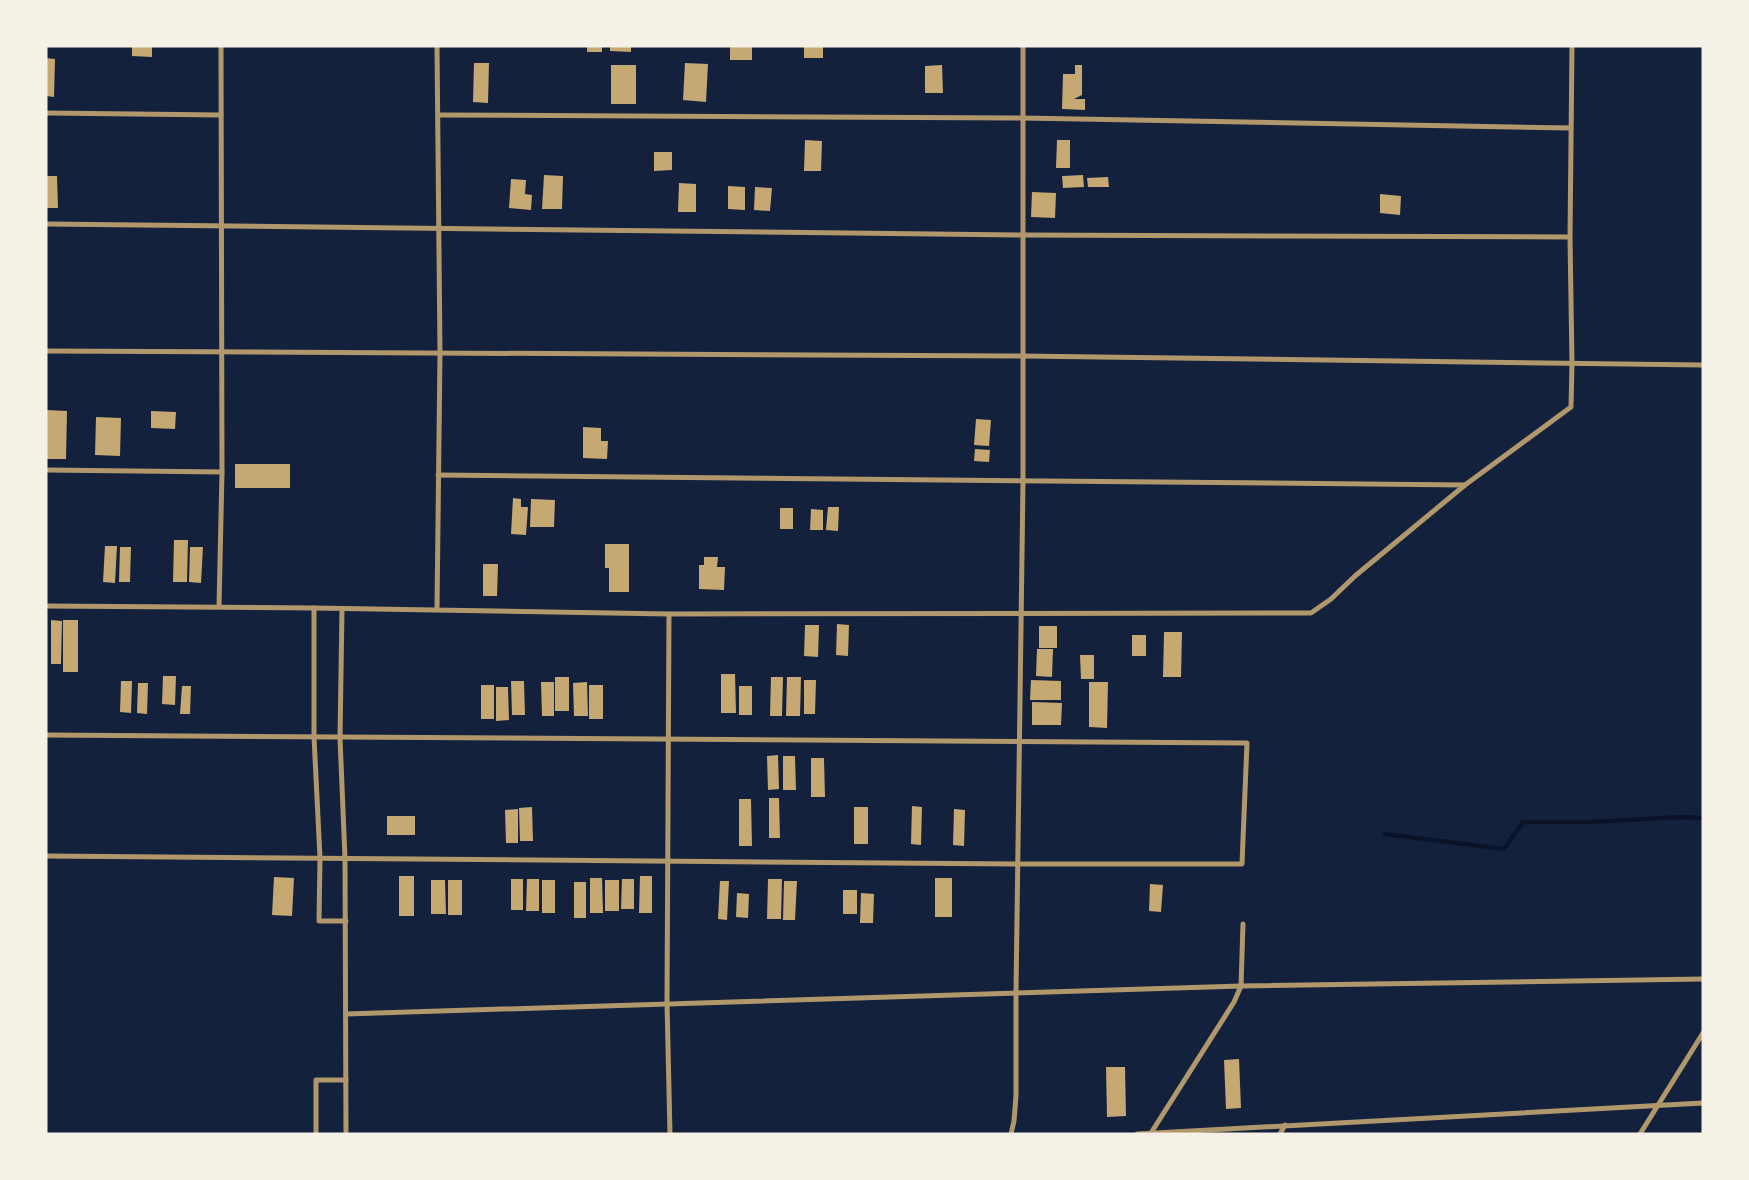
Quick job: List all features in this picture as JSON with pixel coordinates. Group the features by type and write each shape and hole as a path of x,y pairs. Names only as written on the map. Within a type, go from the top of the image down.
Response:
{"street":[{"path":"219,607 222,472 221,46"},
{"path":"437,46 440,353 437,609"},
{"path":"1011,1134 1016,1096 1018,741 1023,481 1023,46"},
{"path":"46,606 437,609 669,614 1311,613 1331,600 1355,576 1465,485 1571,407 1572,46"},
{"path":"46,113 221,116"},
{"path":"438,115 1022,118 1571,128"},
{"path":"46,224 1022,235 1570,238"},
{"path":"46,351 1022,356 1703,366"},
{"path":"46,470 222,472"},
{"path":"438,475 1465,485"},
{"path":"314,608 314,737 320,858 319,921 346,921"},
{"path":"342,609 340,738 346,921 346,1134"},
{"path":"669,614 667,1003 670,1134"},
{"path":"46,735 1247,743 1242,864 1017,864 46,856"},
{"path":"1151,1133 1234,1002 1242,986 1243,924"},
{"path":"346,1014 1242,986 1703,980"},
{"path":"1640,1134 1703,1033"},
{"path":"316,1134 316,1080 346,1080"},
{"path":"1137,1134 1703,1103"},
{"path":"1280,1134 1285,1126"}],"building":[{"path":"132,46 152,46 152,57 132,56"},
{"path":"587,46 602,46 602,52 587,52"},
{"path":"610,46 631,46 631,52 610,51"},
{"path":"804,46 823,46 823,58 804,58"},
{"path":"730,47 752,47 752,60 730,60"},
{"path":"46,58 55,59 54,97 46,96"},
{"path":"474,63 489,63 488,103 473,102"},
{"path":"685,63 708,64 706,102 683,100"},
{"path":"611,65 636,65 636,104 611,104"},
{"path":"942,65 943,93 925,93 925,66"},
{"path":"1075,65 1082,65 1082,95 1074,99 1085,99 1085,110 1062,109 1063,74 1075,74"},
{"path":"805,140 822,141 821,171 804,171"},
{"path":"1057,140 1070,140 1070,168 1056,168"},
{"path":"654,152 672,152 672,170 654,171"},
{"path":"544,175 563,176 562,209 542,209"},
{"path":"1083,175 1084,187 1063,188 1062,176"},
{"path":"46,176 57,176 58,208 46,208"},
{"path":"1108,177 1109,187 1088,187 1087,178"},
{"path":"511,179 526,180 525,194 532,195 531,210 509,208"},
{"path":"679,183 696,184 696,212 678,212"},
{"path":"728,186 745,187 745,210 728,209"},
{"path":"755,187 772,188 770,211 754,210"},
{"path":"1032,192 1056,193 1055,218 1031,217"},
{"path":"1380,194 1401,196 1400,215 1380,213"},
{"path":"46,410 67,411 66,459 46,459"},
{"path":"151,411 176,412 175,429 151,428"},
{"path":"96,417 121,418 120,456 95,455"},
{"path":"976,419 991,420 989,446 974,445"},
{"path":"583,427 601,428 601,441 608,441 607,459 583,458"},
{"path":"975,449 990,450 989,462 974,461"},
{"path":"235,464 290,464 290,488 235,488"},
{"path":"513,498 521,499 521,507 528,507 526,535 511,534"},
{"path":"531,499 555,500 554,527 530,527"},
{"path":"828,507 839,507 838,531 826,530"},
{"path":"780,508 793,508 793,529 780,529"},
{"path":"811,509 823,510 823,530 810,530"},
{"path":"174,540 188,540 187,582 173,582"},
{"path":"605,544 629,544 629,592 609,592 609,568 605,568"},
{"path":"105,546 117,546 115,583 103,582"},
{"path":"120,547 131,547 130,582 119,582"},
{"path":"190,547 203,547 201,583 189,582"},
{"path":"704,557 718,557 717,567 725,567 724,590 699,589 699,565 704,565"},
{"path":"483,564 498,564 497,596 483,596"},
{"path":"51,620 62,621 61,664 51,664"},
{"path":"63,620 78,620 78,672 63,672"},
{"path":"837,624 849,625 848,656 836,655"},
{"path":"805,625 819,625 818,657 804,656"},
{"path":"1039,626 1057,626 1057,648 1039,648"},
{"path":"1164,632 1182,632 1181,677 1163,677"},
{"path":"1132,635 1146,635 1146,656 1132,656"},
{"path":"1037,649 1053,649 1052,677 1036,676"},
{"path":"1080,655 1094,655 1094,679 1081,679"},
{"path":"721,674 735,674 736,713 721,713"},
{"path":"163,676 176,676 175,705 162,704"},
{"path":"555,677 569,677 569,711 555,711"},
{"path":"771,677 783,677 782,716 770,716"},
{"path":"787,677 801,677 800,716 786,716"},
{"path":"804,680 816,680 815,714 804,714"},
{"path":"1031,680 1061,681 1061,700 1030,700"},
{"path":"121,681 132,681 131,713 120,712"},
{"path":"511,681 524,681 525,715 512,715"},
{"path":"541,682 554,682 554,716 542,716"},
{"path":"587,682 588,716 574,716 573,683"},
{"path":"1089,682 1108,682 1107,728 1089,727"},
{"path":"138,683 148,683 147,714 137,713"},
{"path":"481,685 494,685 494,719 481,719"},
{"path":"589,685 603,685 603,719 589,719"},
{"path":"182,686 191,686 190,714 180,714"},
{"path":"739,686 752,686 752,715 739,715"},
{"path":"496,687 508,687 509,720 496,721"},
{"path":"1032,702 1062,703 1061,725 1032,725"},
{"path":"778,755 779,789 768,790 767,756"},
{"path":"783,756 795,756 796,790 783,790"},
{"path":"811,758 824,758 825,797 811,797"},
{"path":"769,798 779,798 780,838 769,838"},
{"path":"739,799 751,799 752,846 739,846"},
{"path":"912,806 922,807 921,845 911,844"},
{"path":"532,807 533,841 520,841 519,808"},
{"path":"854,807 868,807 868,844 854,844"},
{"path":"518,809 518,843 506,843 505,810"},
{"path":"954,809 965,810 964,846 953,845"},
{"path":"387,816 415,816 415,835 387,835"},
{"path":"399,876 414,876 414,916 399,916"},
{"path":"640,876 652,876 652,913 639,913"},
{"path":"274,877 294,878 292,916 272,915"},
{"path":"590,878 602,878 603,913 590,913"},
{"path":"935,878 952,878 952,917 935,917"},
{"path":"511,879 523,879 523,910 511,910"},
{"path":"527,879 539,879 539,911 526,911"},
{"path":"622,879 634,879 634,909 621,909"},
{"path":"768,879 782,879 781,919 767,919"},
{"path":"431,880 445,880 446,914 431,914"},
{"path":"448,880 462,880 462,915 448,915"},
{"path":"542,880 555,880 555,913 542,913"},
{"path":"605,880 619,880 619,911 605,911"},
{"path":"720,881 729,881 727,920 718,919"},
{"path":"784,881 797,881 795,920 783,920"},
{"path":"574,882 586,882 586,918 574,918"},
{"path":"1150,884 1163,885 1161,912 1149,911"},
{"path":"843,890 857,890 857,914 843,914"},
{"path":"737,893 749,894 748,918 736,917"},
{"path":"861,893 874,894 873,923 860,923"},
{"path":"1239,1059 1241,1108 1226,1109 1224,1060"},
{"path":"1106,1067 1125,1067 1126,1116 1107,1117"}],"waterway":[{"path":"1385,834 1504,849 1523,822 1592,822 1680,817 1703,818"}]}
